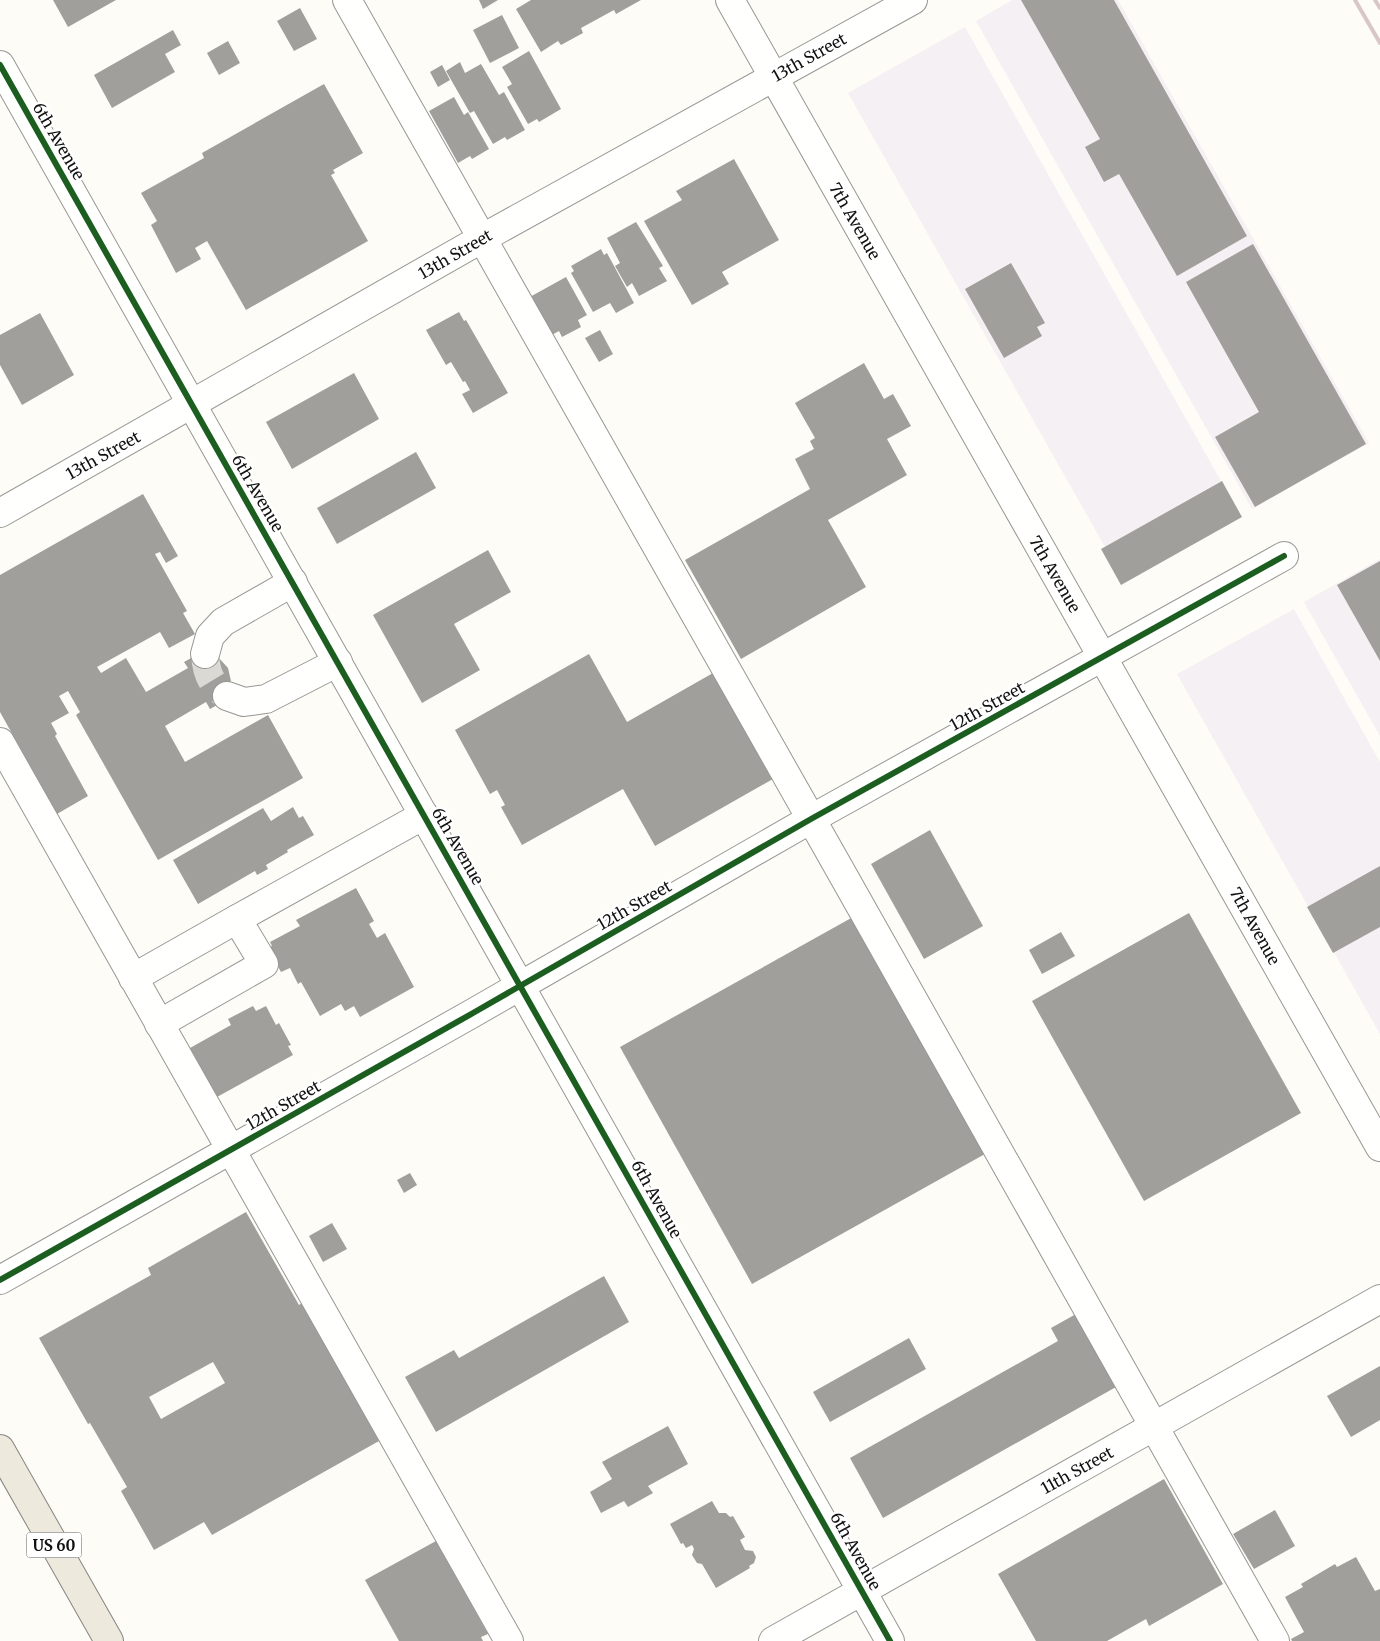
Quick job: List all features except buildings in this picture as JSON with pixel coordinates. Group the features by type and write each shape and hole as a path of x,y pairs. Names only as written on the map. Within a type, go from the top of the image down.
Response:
{"main road":[{"name":"US 60","path":"0,1449 109,1641"}],"street":[{"path":"346,0 1275,1641"},
{"name":"7th Avenue","path":"730,0 1380,1147"},
{"name":"13th Street","path":"0,513 482,239 912,0"},
{"name":"6th Avenue","path":"0,65 890,1641"},
{"name":"12th Street","path":"0,1280 231,1151 811,819 1284,556"},
{"path":"205,654 210,636 222,622 293,582"},
{"path":"227,696 244,702 266,699 338,662"},
{"path":"0,742 509,1641"},
{"path":"134,978 424,814"},
{"path":"159,1024 264,964 236,919"},
{"name":"11th Street","path":"773,1641 1380,1299"}],"shaded area":[{"path":"1012,0 1118,0 1369,443 1252,509 976,21"},
{"path":"965,27 1221,481 1105,547 848,93"},
{"path":"1380,559 1380,736 1304,602"},
{"path":"1294,609 1380,762 1380,1034 1177,674"}],"tunnel":[{"path":"205,654 210,678 227,696"}],"railway":[{"path":"1355,0 1380,43"},
{"path":"1375,0 1380,8"}],"cycle path":[{"path":"0,65 890,1641"},
{"path":"0,1280 473,1013 811,819 1284,556"}]}
